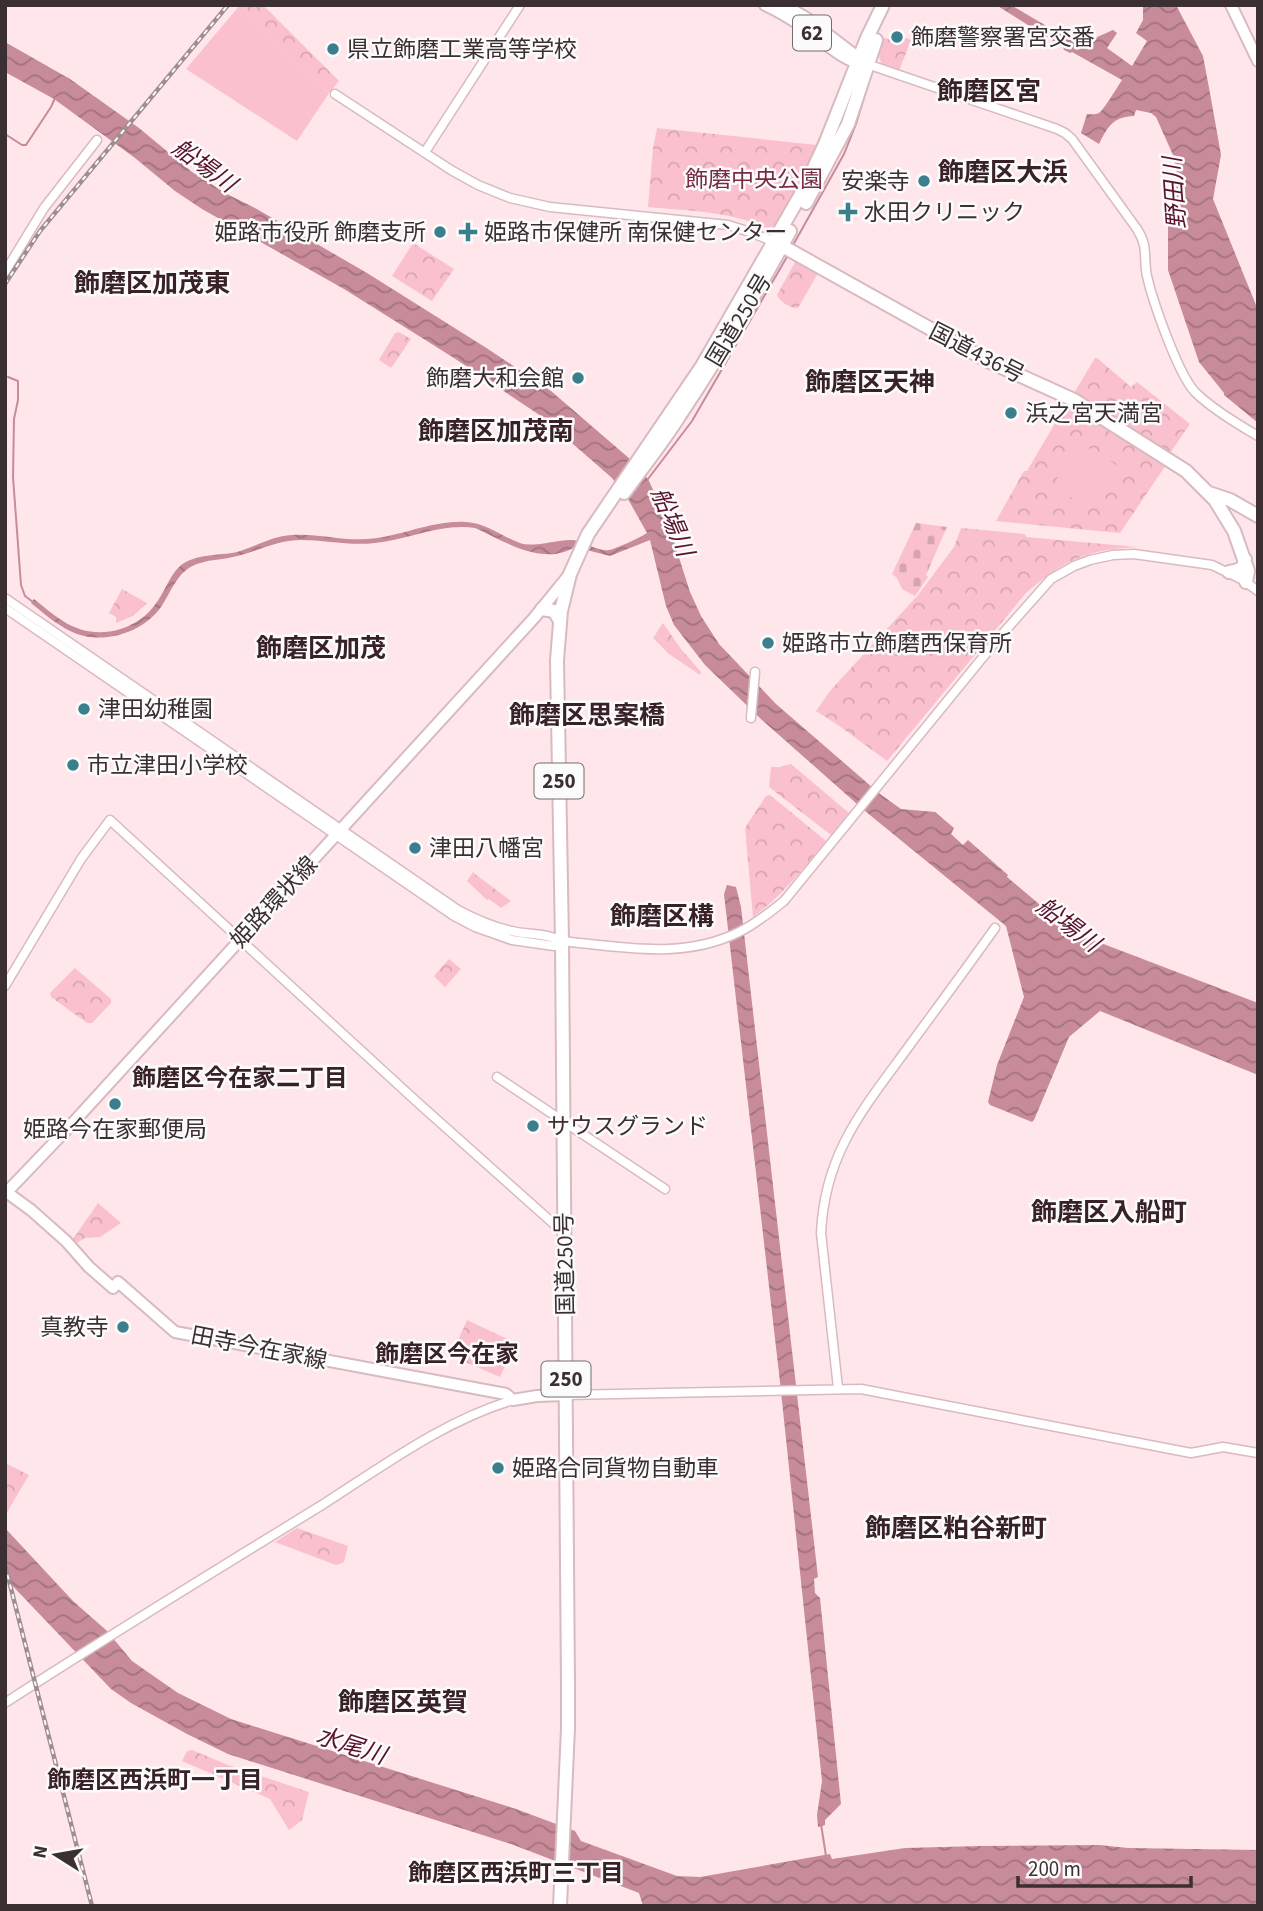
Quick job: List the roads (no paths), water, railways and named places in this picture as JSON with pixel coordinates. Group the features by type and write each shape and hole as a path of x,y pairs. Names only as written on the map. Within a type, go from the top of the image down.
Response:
{"highway":[{"name":"国道250号","path":"560,1906 568,1728 562,941 557,660 561,621 571,579 592,535 642,461 679,417 785,248 815,167 883,5"},
{"name":"国道250号","path":"861,62 891,5"},
{"name":"国道436号","path":"785,248 988,361 1074,400 1170,460 1209,493 1230,523 1252,581"},
{"name":"国道436号","path":"1209,493 1230,499 1258,516"},
{"path":"1228,572 1243,567 1245,559"},
{"path":"542,609 554,611 561,621"}],"main road":[{"name":"62","path":"765,5 796,22 847,59 861,62"},
{"name":"62","path":"784,5 805,16 861,62"},
{"path":"1231,5 1258,61"},
{"name":"姫路環状線","path":"6,1192 571,579"},
{"name":"田寺今在家線","path":"6,1192 35,1213 113,1288 118,1282 175,1332 506,1394 513,1400 566,1395"}],"street":[{"path":"425,152 520,5"},
{"path":"861,62 1057,130 1072,139 1144,242 1146,274 1185,378 1194,392 1258,436"},
{"path":"335,94 478,186 510,198 530,204 728,226 747,231 785,248"},
{"path":"5,272 44,208 97,140"},
{"path":"5,598 338,832 436,905 475,927 512,940 554,946 562,941 654,950 690,948 716,942 740,932 784,901 1025,607 1051,579 1090,560 1134,554 1212,565 1252,581 1258,591"},
{"path":"5,608 338,832"},
{"path":"751,718 755,672"},
{"path":"5,986 82,859 110,820 310,1005 564,1233"},
{"path":"838,1388 821,1233 830,1173 848,1133 995,928"},
{"path":"497,1077 665,1189"},
{"path":"566,1395 861,1389 1191,1453 1223,1447 1258,1453"},
{"path":"5,1703 389,1461 455,1422 513,1400"}],"water":[{"path":"996,5 1011,5 1072,41 1086,42 1113,30 1117,33 1107,48 1132,66 1147,41 1136,33 1143,20 1143,5 1176,5 1203,56 1221,155 1213,199 1258,310 1258,423 1224,395 1199,362 1168,270 1168,226 1178,179 1173,155 1156,117 1151,113 1136,110 1134,116 1121,118 1112,124 1099,144 1081,133 1087,114 1099,113 1122,80 1064,50"},
{"path":"5,42 70,79 139,128 192,172 367,273 551,391 630,459 648,479 667,520 690,592 701,616 719,644 776,704 901,809 935,812 954,828 951,834 963,845 968,840 1072,932 1258,1003 1258,1075 1100,1011 1069,1037 1032,1122 990,1105 988,1102 997,1065 1024,997 1006,926 865,811 762,720 705,665 674,625 666,606 650,540 610,556 575,547 563,552 537,553 511,545 475,528 462,527 375,543 291,541 190,567 180,576 153,616 132,630 107,637 70,631 31,603 34,599 63,621 87,631 124,628 145,615 158,601 176,570 186,562 200,557 237,552 285,536 367,539 441,524 466,522 481,525 525,544 573,540 604,550 647,533 628,499 612,478 541,416 344,289 175,191 54,99 5,72"},
{"path":"727,885 736,887 741,907 818,1577 814,1579 815,1593 820,1598 841,1804 825,1820 825,1825 818,1827 822,1781 724,894"},
{"path":"5,1528 73,1601 106,1630 132,1661 178,1693 231,1719 516,1809 575,1831 581,1841 677,1876 700,1877 830,1854 832,1859 905,1848 1099,1845 1258,1850 1258,1906 643,1906 639,1893 511,1844 228,1754 131,1703 111,1689 5,1578"}],"waterway":[{"path":"792,247 844,154 869,81"},
{"path":"5,134 26,145 55,98"},
{"path":"648,479 692,421 788,255"},
{"path":"8,377 18,381 13,477 21,585 25,596 33,602"},
{"path":"821,1824 826,1856"}],"railway":[{"path":"5,284 40,231 228,5"},
{"path":"5,1565 92,1906"}],"place":[{"name":"飾磨警察署宮交番","path":"897,37"},
{"name":"県立飾磨工業高等学校","path":"333,49"},
{"name":"安楽寺","path":"924,181"},
{"name":"水田クリニック","path":"848,212"},
{"name":"姫路市役所 飾磨支所","path":"440,232"},
{"name":"姫路市保健所 南保健センター","path":"468,232"},
{"name":"飾磨大和会館","path":"578,378"},
{"name":"浜之宮天満宮","path":"1011,413"},
{"name":"姫路市立飾磨西保育所","path":"768,643"},
{"name":"津田幼稚園","path":"84,709"},
{"name":"市立津田小学校","path":"73,765"},
{"name":"津田八幡宮","path":"415,848"},
{"name":"姫路今在家郵便局","path":"115,1104"},
{"name":"サウスグランド","path":"533,1126"},
{"name":"真教寺","path":"123,1327"},
{"name":"姫路合同貨物自動車","path":"498,1468"}],"district":[{"name":"飾磨区宮","path":"989,91"},
{"name":"飾磨区大浜","path":"1003,172"},
{"name":"飾磨区加茂東","path":"152,283"},
{"name":"飾磨区天神","path":"870,382"},
{"name":"飾磨区加茂南","path":"496,431"},
{"name":"飾磨区加茂","path":"321,648"},
{"name":"飾磨区思案橋","path":"587,715"},
{"name":"飾磨区構","path":"662,916"},
{"name":"飾磨区今在家二丁目","path":"240,1078"},
{"name":"飾磨区入船町","path":"1109,1212"},
{"name":"飾磨区今在家","path":"447,1354"},
{"name":"飾磨区粕谷新町","path":"956,1528"},
{"name":"飾磨区英賀","path":"403,1702"},
{"name":"飾磨区西浜町一丁目","path":"155,1780"},
{"name":"飾磨区西浜町三丁目","path":"516,1873"}],"water label":[{"name":"船場川","path":"204,166"},
{"name":"野田川","path":"1175,193"},
{"name":"船場川","path":"672,522"},
{"name":"船場川","path":"1068,925"},
{"name":"水尾川","path":"351,1746"}],"park label":[{"name":"飾磨中央公園","path":"754,179"}]}
